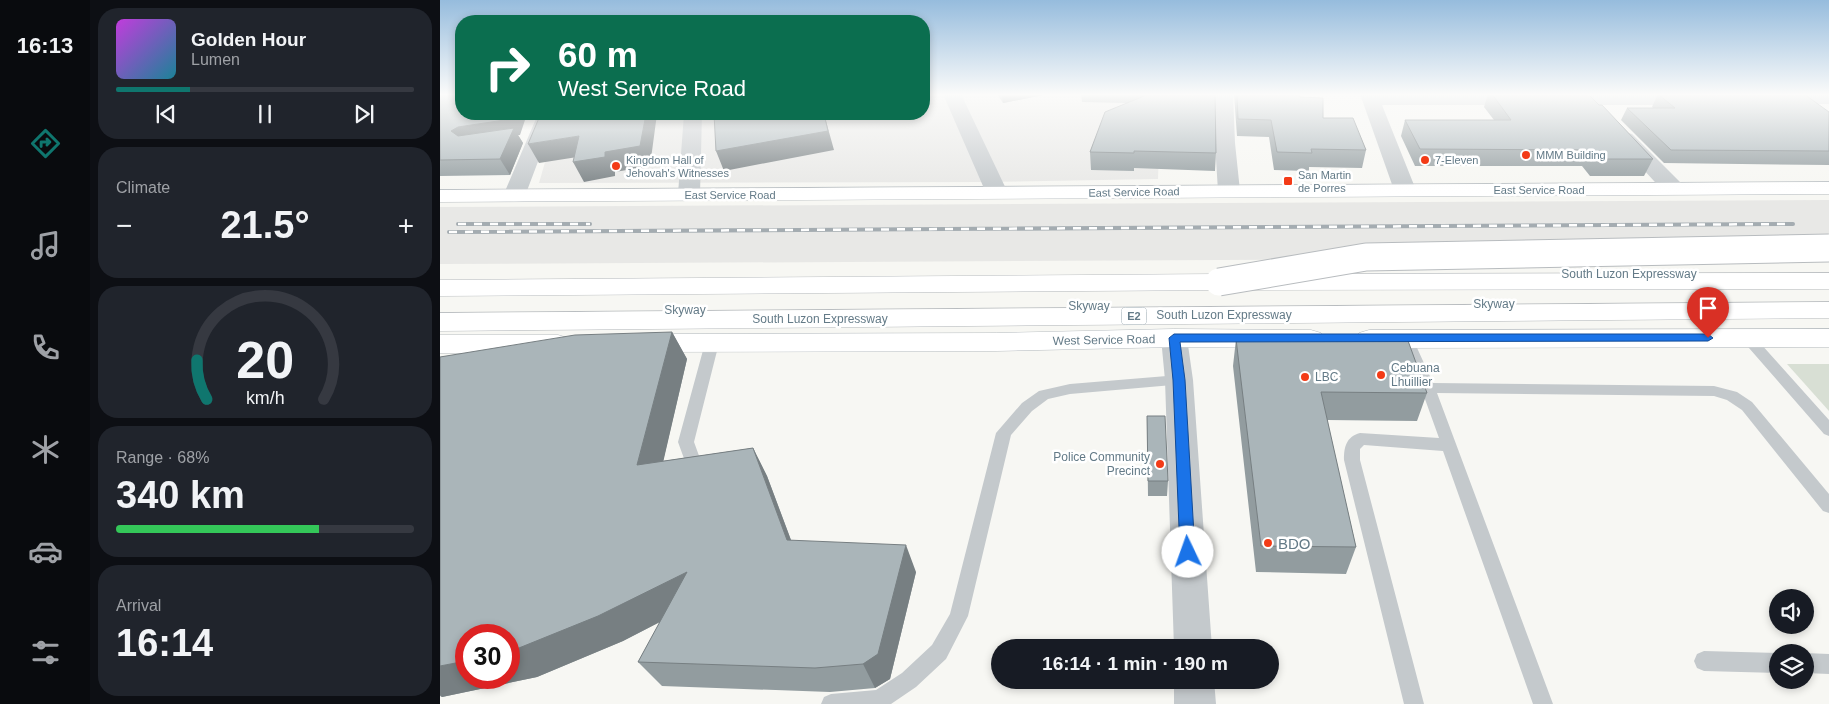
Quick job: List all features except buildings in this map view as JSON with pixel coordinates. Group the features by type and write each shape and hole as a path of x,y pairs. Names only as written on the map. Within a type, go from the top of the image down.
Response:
{"main road":[{"name":"East Service Road","path":"440,196 1829,188"},
{"path":"1219,282 1366,257 1829,248"},
{"name":"South Luzon Expressway","path":"440,280 1829,273"},
{"name":"Skyway","path":"440,288 1219,282 1829,281"},
{"name":"Skyway","path":"440,312 1829,302"},
{"name":"South Luzon Expressway","path":"440,322 1829,310"},
{"name":"West Service Road","path":"452,349 712,343 996,342 1174,338 1829,338"}],"street":[{"path":"514,196 533,138 540,127"},
{"path":"689,194 692,127"},
{"path":"967,127 997,194"},
{"path":"1225,127 1229,191"},
{"path":"1381,127 1405,190"},
{"path":"1613,127 1674,189"},
{"path":"1174,338 1179,380 1192,639"},
{"path":"1194,689 1195,704"}],"lane":[{"path":"1747,337 1829,430"},
{"path":"1406,339 1428,388 1543,704"},
{"path":"698,475 686,442 712,343"},
{"path":"831,704 877,700 890,694 909,680 939,652 959,616 1004,434 1027,406 1044,395 1070,389 1179,380"},
{"path":"1428,388 1714,391 1732,396 1747,406 1829,506"},
{"path":"1414,704 1352,460 1352,447 1360,439 1449,445"},
{"path":"1704,661 1769,663"},
{"path":"1814,663 1829,664"}],"shaded area":[{"path":"555,127 1160,127 1158,179 984,182 539,183"},
{"path":"1829,200 1829,257 440,264 440,207"},
{"path":"1787,364 1829,364 1829,411"}],"railway":[{"path":"458,224 590,224"},
{"path":"449,232 1793,224"}],"place":[{"name":"MMM Building","path":"1526,155"},
{"name":"7-Eleven","path":"1425,160"},
{"name":"Kingdom Hall of Jehovah's Witnesses","path":"616,166"},
{"name":"San Martin de Porres","path":"1288,181"},
{"name":"Cebuana Lhuillier","path":"1381,375"},
{"name":"LBC","path":"1305,377"},
{"name":"Police Community Precinct","path":"1160,464"},
{"name":"BDO","path":"1268,543"}],"route":[{"path":"1188,552 1179,380 1174,338 1708,338"}]}
